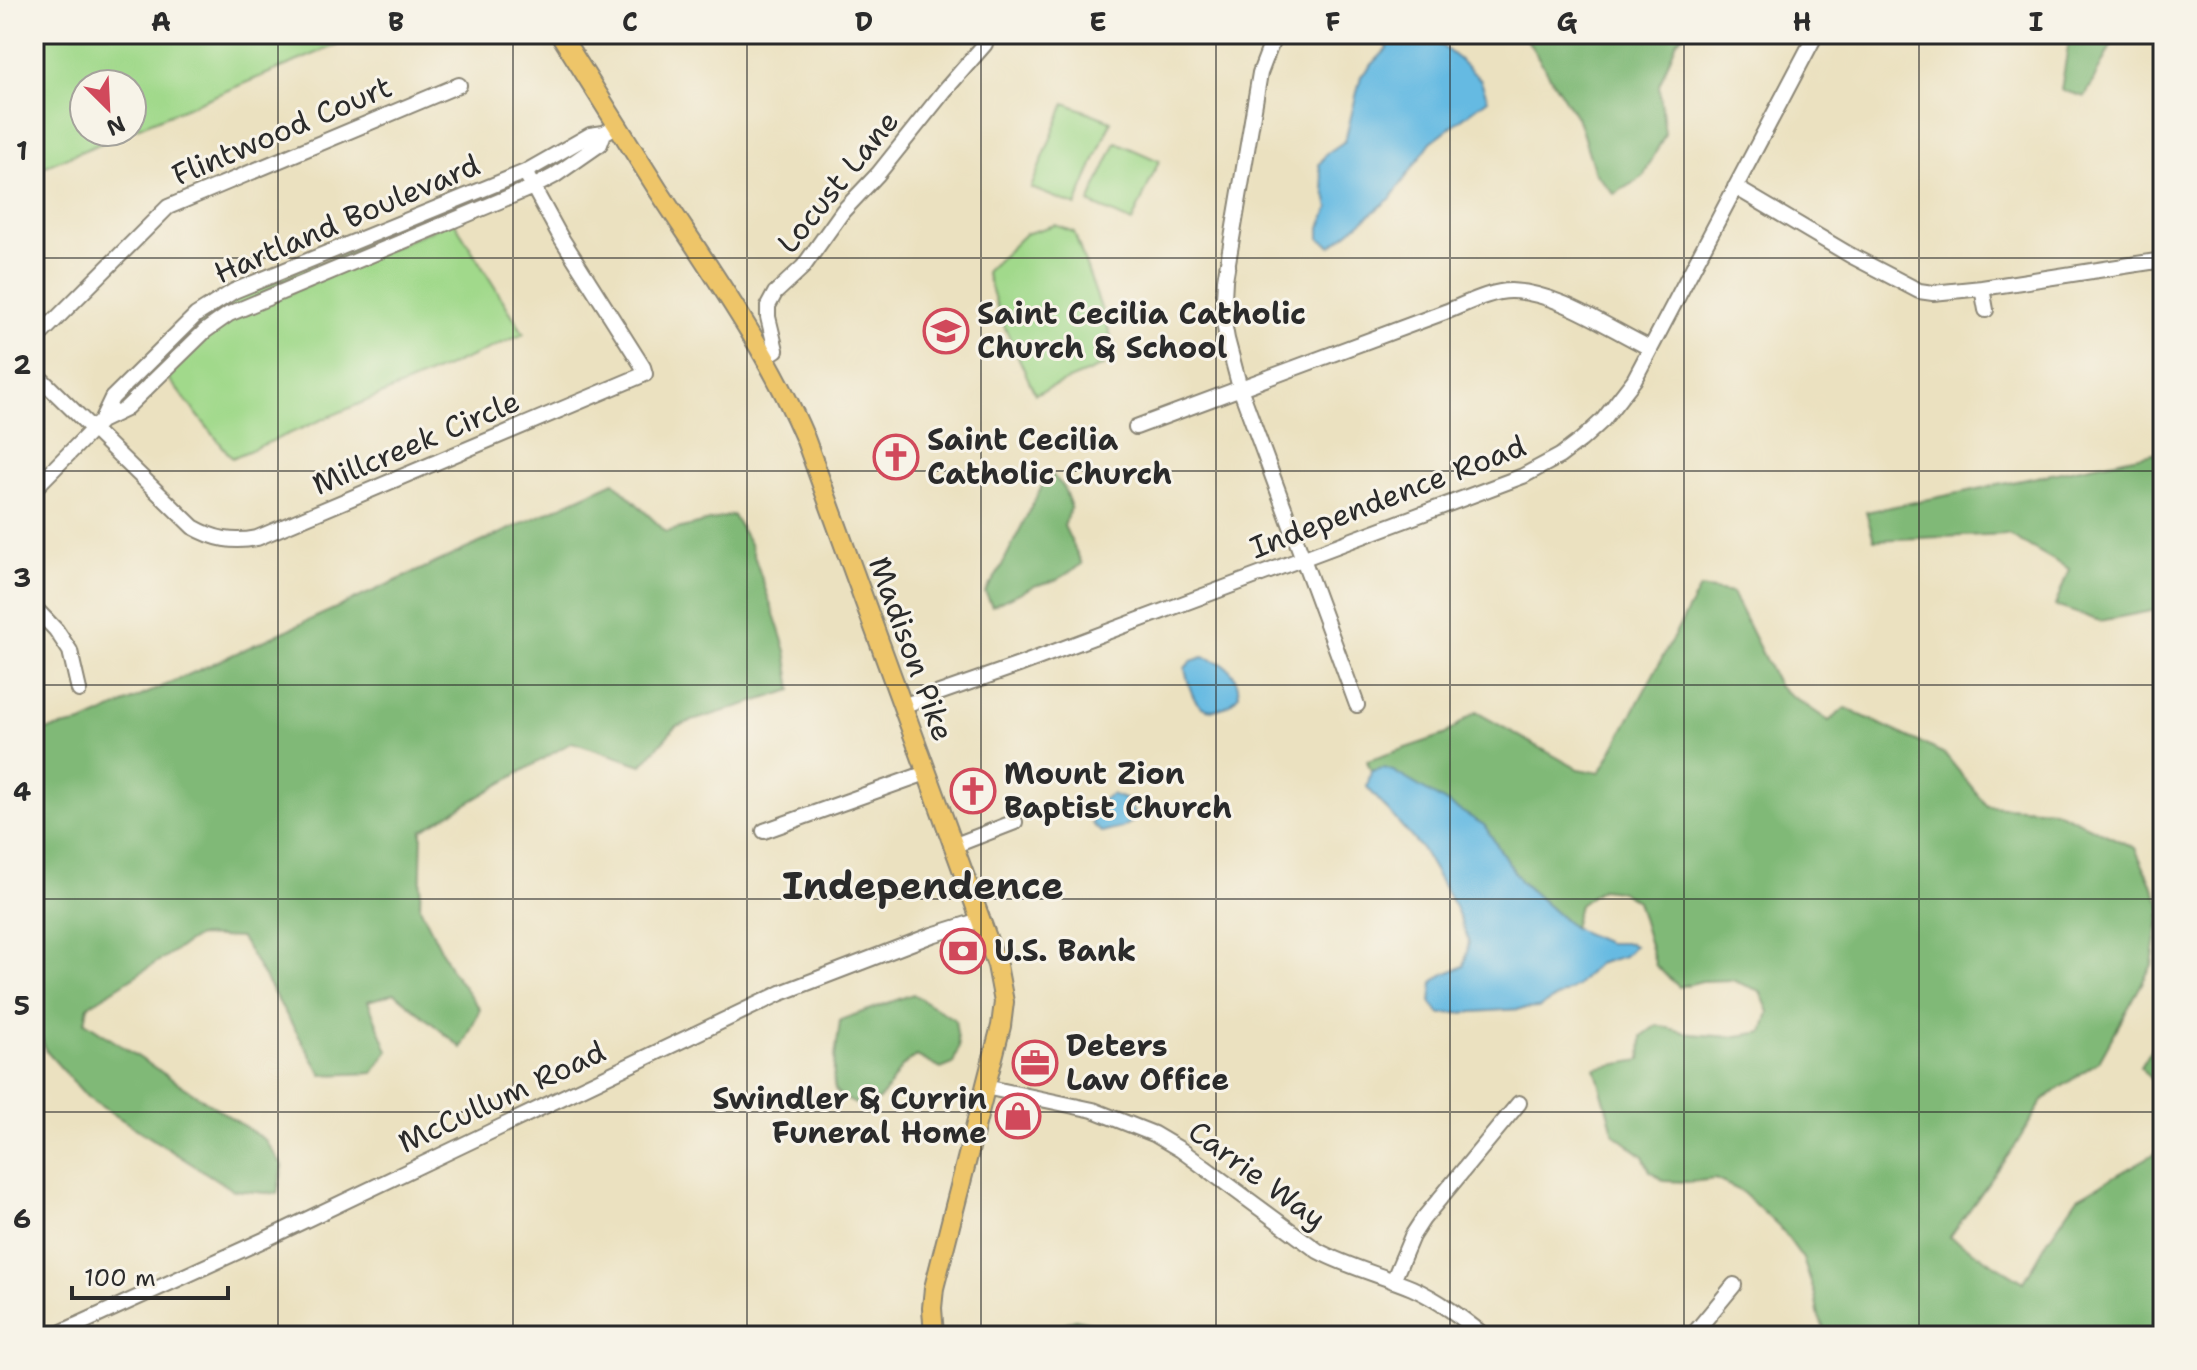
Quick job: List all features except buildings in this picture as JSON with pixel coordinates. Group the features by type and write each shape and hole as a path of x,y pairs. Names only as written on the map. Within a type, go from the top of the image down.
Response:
{"main road":[{"name":"Madison Pike","path":"560,34 611,129 719,280 789,401 997,965 1004,1002 1001,1026 934,1288 934,1336"}],"street":[{"path":"1275,34 1260,73 1225,280 1223,317 1240,388 1357,705"},
{"name":"Independence Road","path":"902,706 1523,476 1552,461 1581,440 1603,420 1634,380 1816,34"},
{"name":"Locust Lane","path":"765,357 776,350 768,317 768,306 775,293 803,267 843,211 878,174 985,44"},
{"name":"Flintwood Court","path":"34,341 168,207 459,85"},
{"name":"Hartland Boulevard","path":"34,489 97,425 112,398 196,315 213,303 234,291 525,172 590,135 611,129"},
{"name":"Hartland Boulevard","path":"97,425 124,410 205,331 229,314 533,187 600,144 611,129"},
{"name":"Millcreek Circle","path":"34,372 97,425 193,527 228,541 257,538 645,374 560,236 525,172"},
{"path":"1735,187 1850,255 1919,291 1933,293 1982,288 2163,260"},
{"path":"1982,288 1986,310"},
{"path":"1136,427 1445,312 1510,291 1540,294 1650,348"},
{"path":"34,607 56,630 70,651 79,690"},
{"path":"764,831 926,773"},
{"path":"953,846 1015,822"},
{"name":"McCullum Road","path":"53,1336 268,1238 781,993 932,935 980,920"},
{"name":"Carrie Way","path":"985,1087 1093,1110 1154,1134 1181,1150 1318,1251 1435,1300 1485,1336"},
{"path":"1393,1281 1412,1236 1423,1219 1519,1103"},
{"path":"1692,1336 1734,1285"}],"green space":[{"path":"34,34 363,34 148,123 148,68 68,68 68,148 89,148 34,171"},
{"path":"1526,34 1683,34 1677,41 1659,85 1665,134 1643,177 1614,194 1595,173 1579,122"},
{"path":"2070,34 2117,34 2085,97 2061,90"},
{"path":"1065,103 1111,121 1076,206 1031,188"},
{"path":"1116,142 1159,161 1132,222 1089,203"},
{"path":"507,186 509,190 193,333 190,330 204,317 239,296"},
{"path":"453,220 524,334 232,458 163,372 205,331"},
{"path":"1055,225 1074,232 1114,345 1103,366 1035,394 1001,319 986,272 1025,234"},
{"path":"2163,451 2163,601 2156,610 2100,621 2055,606 2069,569 2008,534 1874,540 1866,512"},
{"path":"1049,472 1063,486 1071,507 1064,526 1082,564 1057,580 1034,586 992,606 985,592 998,573"},
{"path":"614,482 666,532 733,515 750,544 777,623 786,651 792,690 676,726 642,765 572,742 422,830 420,907 450,968 480,1009 462,1048 395,993 368,1001 388,1051 373,1073 322,1075 241,938 198,936 88,1006 85,1022 265,1140 283,1166 277,1194 233,1190 88,1098 46,1051 34,1014 34,732 82,723"},
{"path":"1700,588 1732,593 1779,687 1829,721 1845,708 1945,754 1987,806 2054,810 2135,848 2161,905 2152,965 2099,1061 2044,1099 2017,1143 1950,1237 2024,1282 2078,1197 2163,1149 2163,1336 1827,1336 1803,1259 1782,1230 1741,1191 1715,1179 1664,1181 1650,1171 1643,1156 1614,1134 1595,1068 1641,1060 1642,1036 1657,1025 1691,1034 1731,1037 1763,1032 1769,1012 1760,991 1732,980 1702,981 1679,987 1656,966 1637,901 1619,891 1601,889 1579,905 1573,928 1521,882 1484,825 1384,768 1371,771 1367,761 1444,735 1476,712 1578,769 1600,773"},
{"path":"913,994 955,1020 959,1047 953,1064 941,1069 917,1056 903,1066 876,1102 864,1108 841,1096 834,1085 840,1020"},
{"path":"2163,1029 2163,1092 2140,1067"},
{"path":"1075,1319 1099,1325 1111,1336 1046,1336 1048,1331"}],"water":[{"path":"1390,34 1423,34 1432,38 1480,79 1488,99 1431,142 1391,198 1331,246 1320,239 1320,227 1329,208 1319,165 1326,154 1345,141 1361,76 1387,49"},
{"path":"1203,657 1224,665 1236,679 1239,694 1225,707 1203,708 1194,698 1185,668 1191,661"},
{"path":"1384,768 1484,825 1521,882 1573,928 1607,943 1629,943 1634,946 1624,956 1597,964 1577,986 1538,1008 1440,1014 1431,1003 1433,982 1464,966 1469,942 1455,907 1421,848 1367,787 1371,771"},
{"path":"1111,794 1127,800 1137,819 1121,828 1102,833 1092,824 1098,803"}],"place":[{"name":"Saint Cecilia Catholic Church & School","path":"946,331"},
{"name":"Saint Cecilia Catholic Church","path":"896,457"},
{"name":"Mount Zion Baptist Church","path":"973,791"},
{"name":"U.S. Bank","path":"963,951"},
{"name":"Deters Law Office","path":"1035,1063"},
{"name":"Swindler & Currin Funeral Home","path":"1018,1116"}],"district":[{"name":"Independence","path":"923,886"}]}
